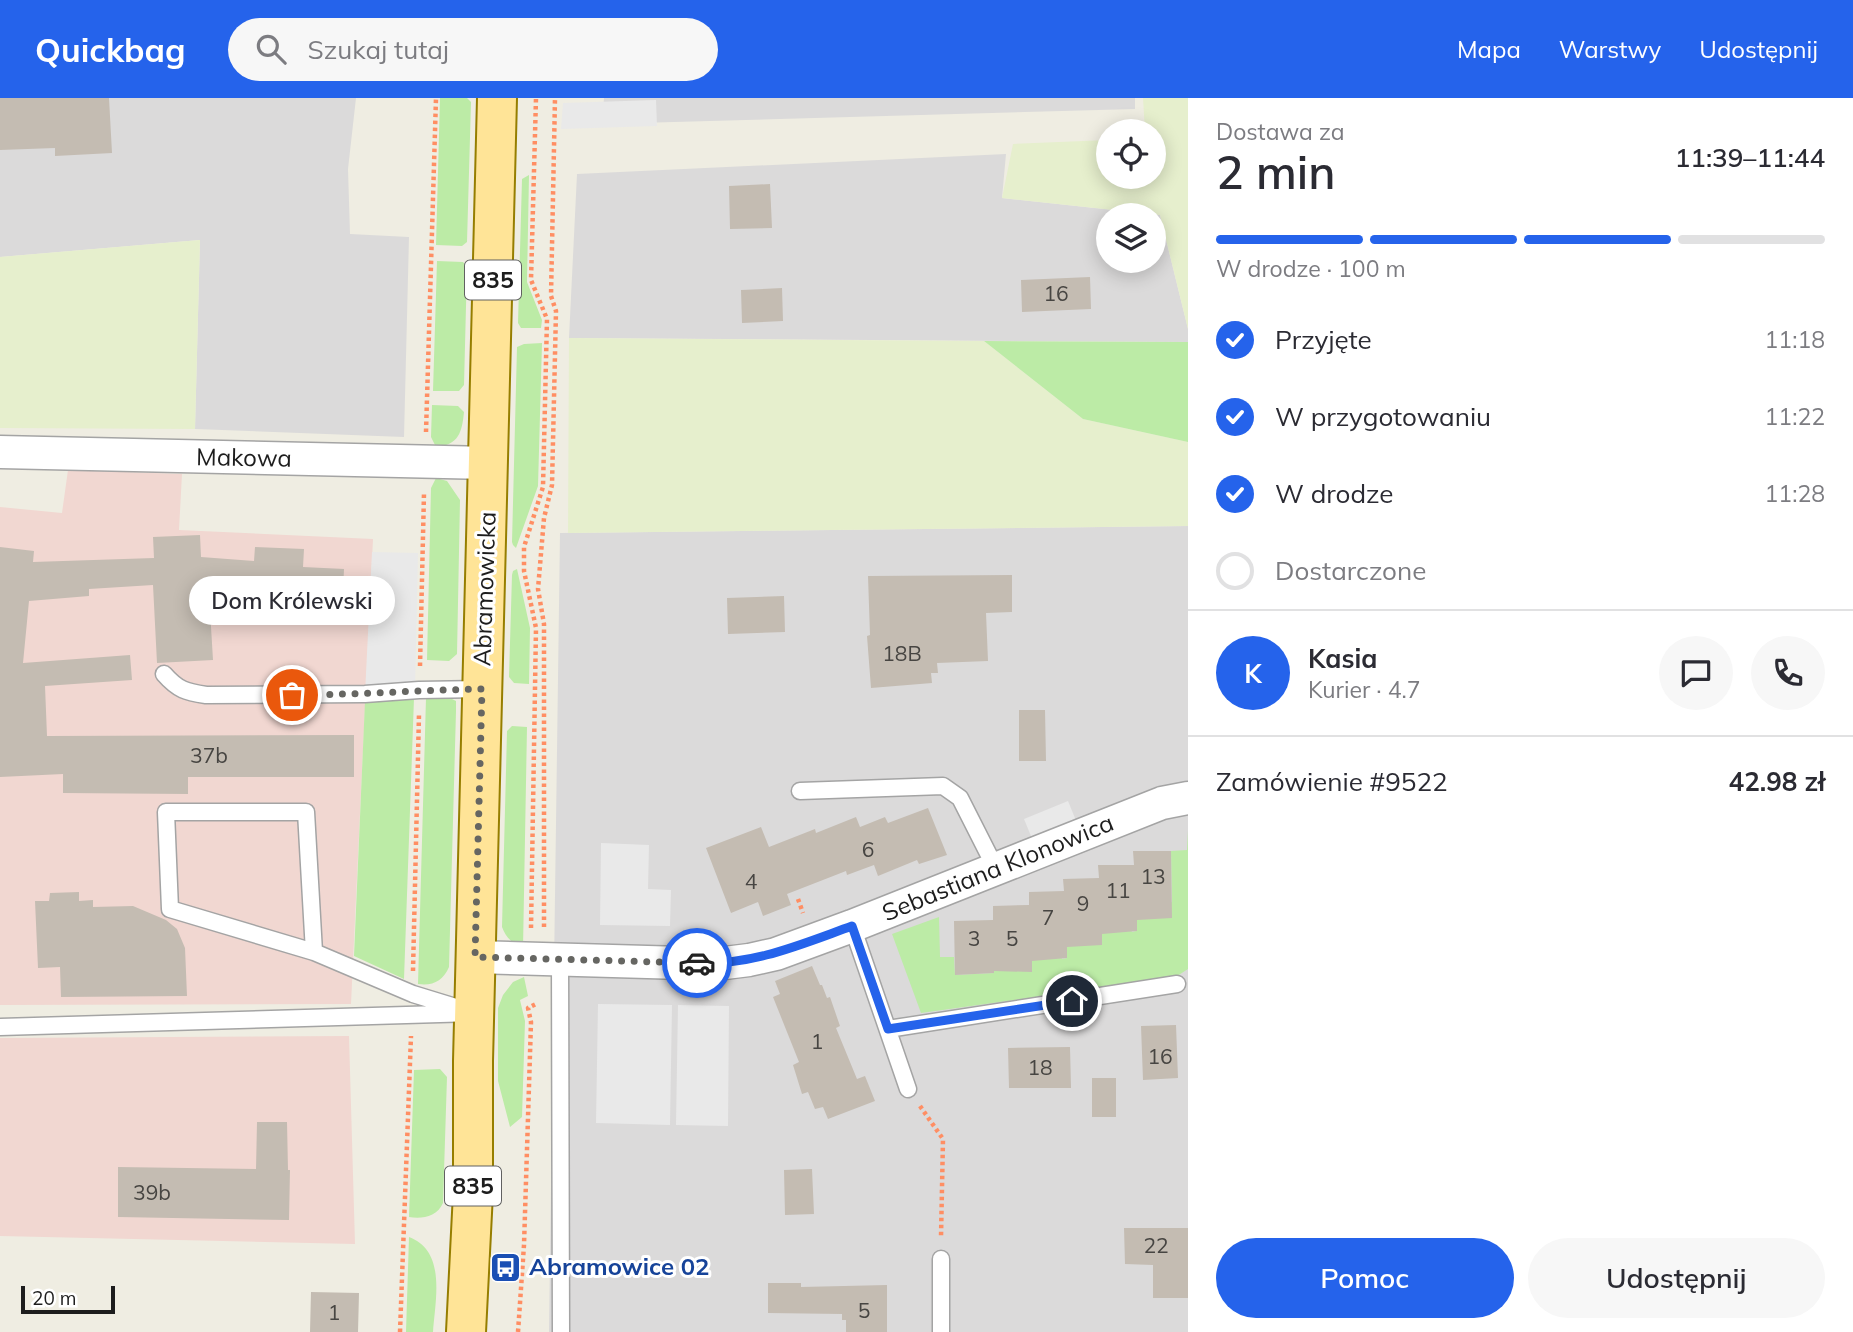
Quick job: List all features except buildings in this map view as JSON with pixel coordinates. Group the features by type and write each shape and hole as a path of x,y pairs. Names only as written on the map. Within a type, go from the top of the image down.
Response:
{"main road":[{"name":"Abramowicka","path":"466,1332 473,1193 475,957 497,98"}],"street":[{"name":"Makowa","path":"0,452 489,463"},
{"name":"Sebastiana Klonowica","path":"475,957 717,964 776,954 1162,803 1188,798"}],"lane":[{"path":"164,674 184,692 206,695 365,694 482,689"},
{"path":"800,791 943,786 960,798 996,869"},
{"path":"314,952 306,812 166,812 170,909 314,952 413,993 474,1013"},
{"path":"852,926 908,1089"},
{"path":"545,959 561,1332"},
{"path":"888,1029 1177,984"},
{"path":"0,1027 474,1013"},
{"path":"941,1259 941,1332"}],"path":[{"path":"536,98 531,280 547,319 542,487 524,547 524,571 536,628 545,959"},
{"path":"518,1332 524,1245 531,1022 528,1008 545,999 544,624 538,589 544,518 552,485 556,312 551,296 555,98"},
{"path":"908,1089 943,1139 941,1259"}],"shaded area":[{"path":"0,98 356,98 348,169 350,234 409,237 404,437 195,429 200,240 0,257"},
{"path":"604,98 1135,98 1135,109 602,124"},
{"path":"656,100 657,126 561,129 563,103"},
{"path":"1006,154 1002,198 1096,208 1096,273 1166,273 1166,239 1188,329 1188,342 569,338 577,174"},
{"path":"68,470 182,474 179,530 373,539 351,1004 0,1005 0,507 62,513"},
{"path":"1188,526 1188,1332 549,1332 560,533"},
{"path":"372,552 418,553 415,690 365,694"},
{"path":"1068,801 1077,823 1033,841 1024,819"},
{"path":"601,843 649,845 648,889 671,890 670,926 600,925"},
{"path":"598,1004 672,1005 670,1125 596,1123"},
{"path":"678,1005 729,1006 728,1126 676,1125"},
{"path":"349,1036 355,1244 0,1236 0,1038"}],"green space":[{"path":"440,98 467,98 471,102 467,242 462,246 436,245"},
{"path":"1143,98 1188,98 1188,329 1166,239 1166,203 1096,203 1096,208 1002,198 1013,144 1096,141 1096,189 1166,189 1166,119 1144,119"},
{"path":"529,175 527,282 542,320 541,328 521,328 518,323 522,179"},
{"path":"200,240 195,429 0,428 0,257"},
{"path":"437,261 463,262 467,267 464,385 459,391 433,391"},
{"path":"569,338 984,341 1083,419 1188,442 1188,526 568,533"},
{"path":"984,341 1188,342 1188,442 1083,419"},
{"path":"542,343 538,486 516,548 512,542 517,347"},
{"path":"432,405 458,406 464,412 458,436 450,444 436,447 431,437"},
{"path":"436,478 447,481 460,500 457,654 449,661 427,660 431,488"},
{"path":"517,569 530,628 529,684 514,683 509,677 512,575"},
{"path":"448,697 456,701 449,967 437,982 418,984 426,698"},
{"path":"414,698 404,979 354,956 365,701"},
{"path":"512,726 527,727 523,949 510,940 502,927 507,731"},
{"path":"1188,831 1188,969 1174,978 921,1013 892,934 939,917 940,957 954,957 955,975 994,973 994,970 1031,957 1067,958 1066,944 1102,945 1102,930 1136,931 1136,917 1172,902 1171,851 1187,850"},
{"path":"524,977 528,996 520,1000 525,1021 522,1117 510,1127 498,1081 498,1008 503,995 513,982"},
{"path":"440,1069 447,1077 443,1203 429,1216 409,1217 414,1070"},
{"path":"409,1237 421,1244 434,1265 436,1292 433,1332 406,1332"}],"way so far":[{"path":"292,695 482,689 475,957 697,963"}],"place":[{"name":"Dom Królewski","path":"292,695"},
{"name":"Abramowice 02","path":"506,1267"}],"route":[{"path":"697,963 717,964 776,954 852,926 888,1029 1072,1001"}]}
